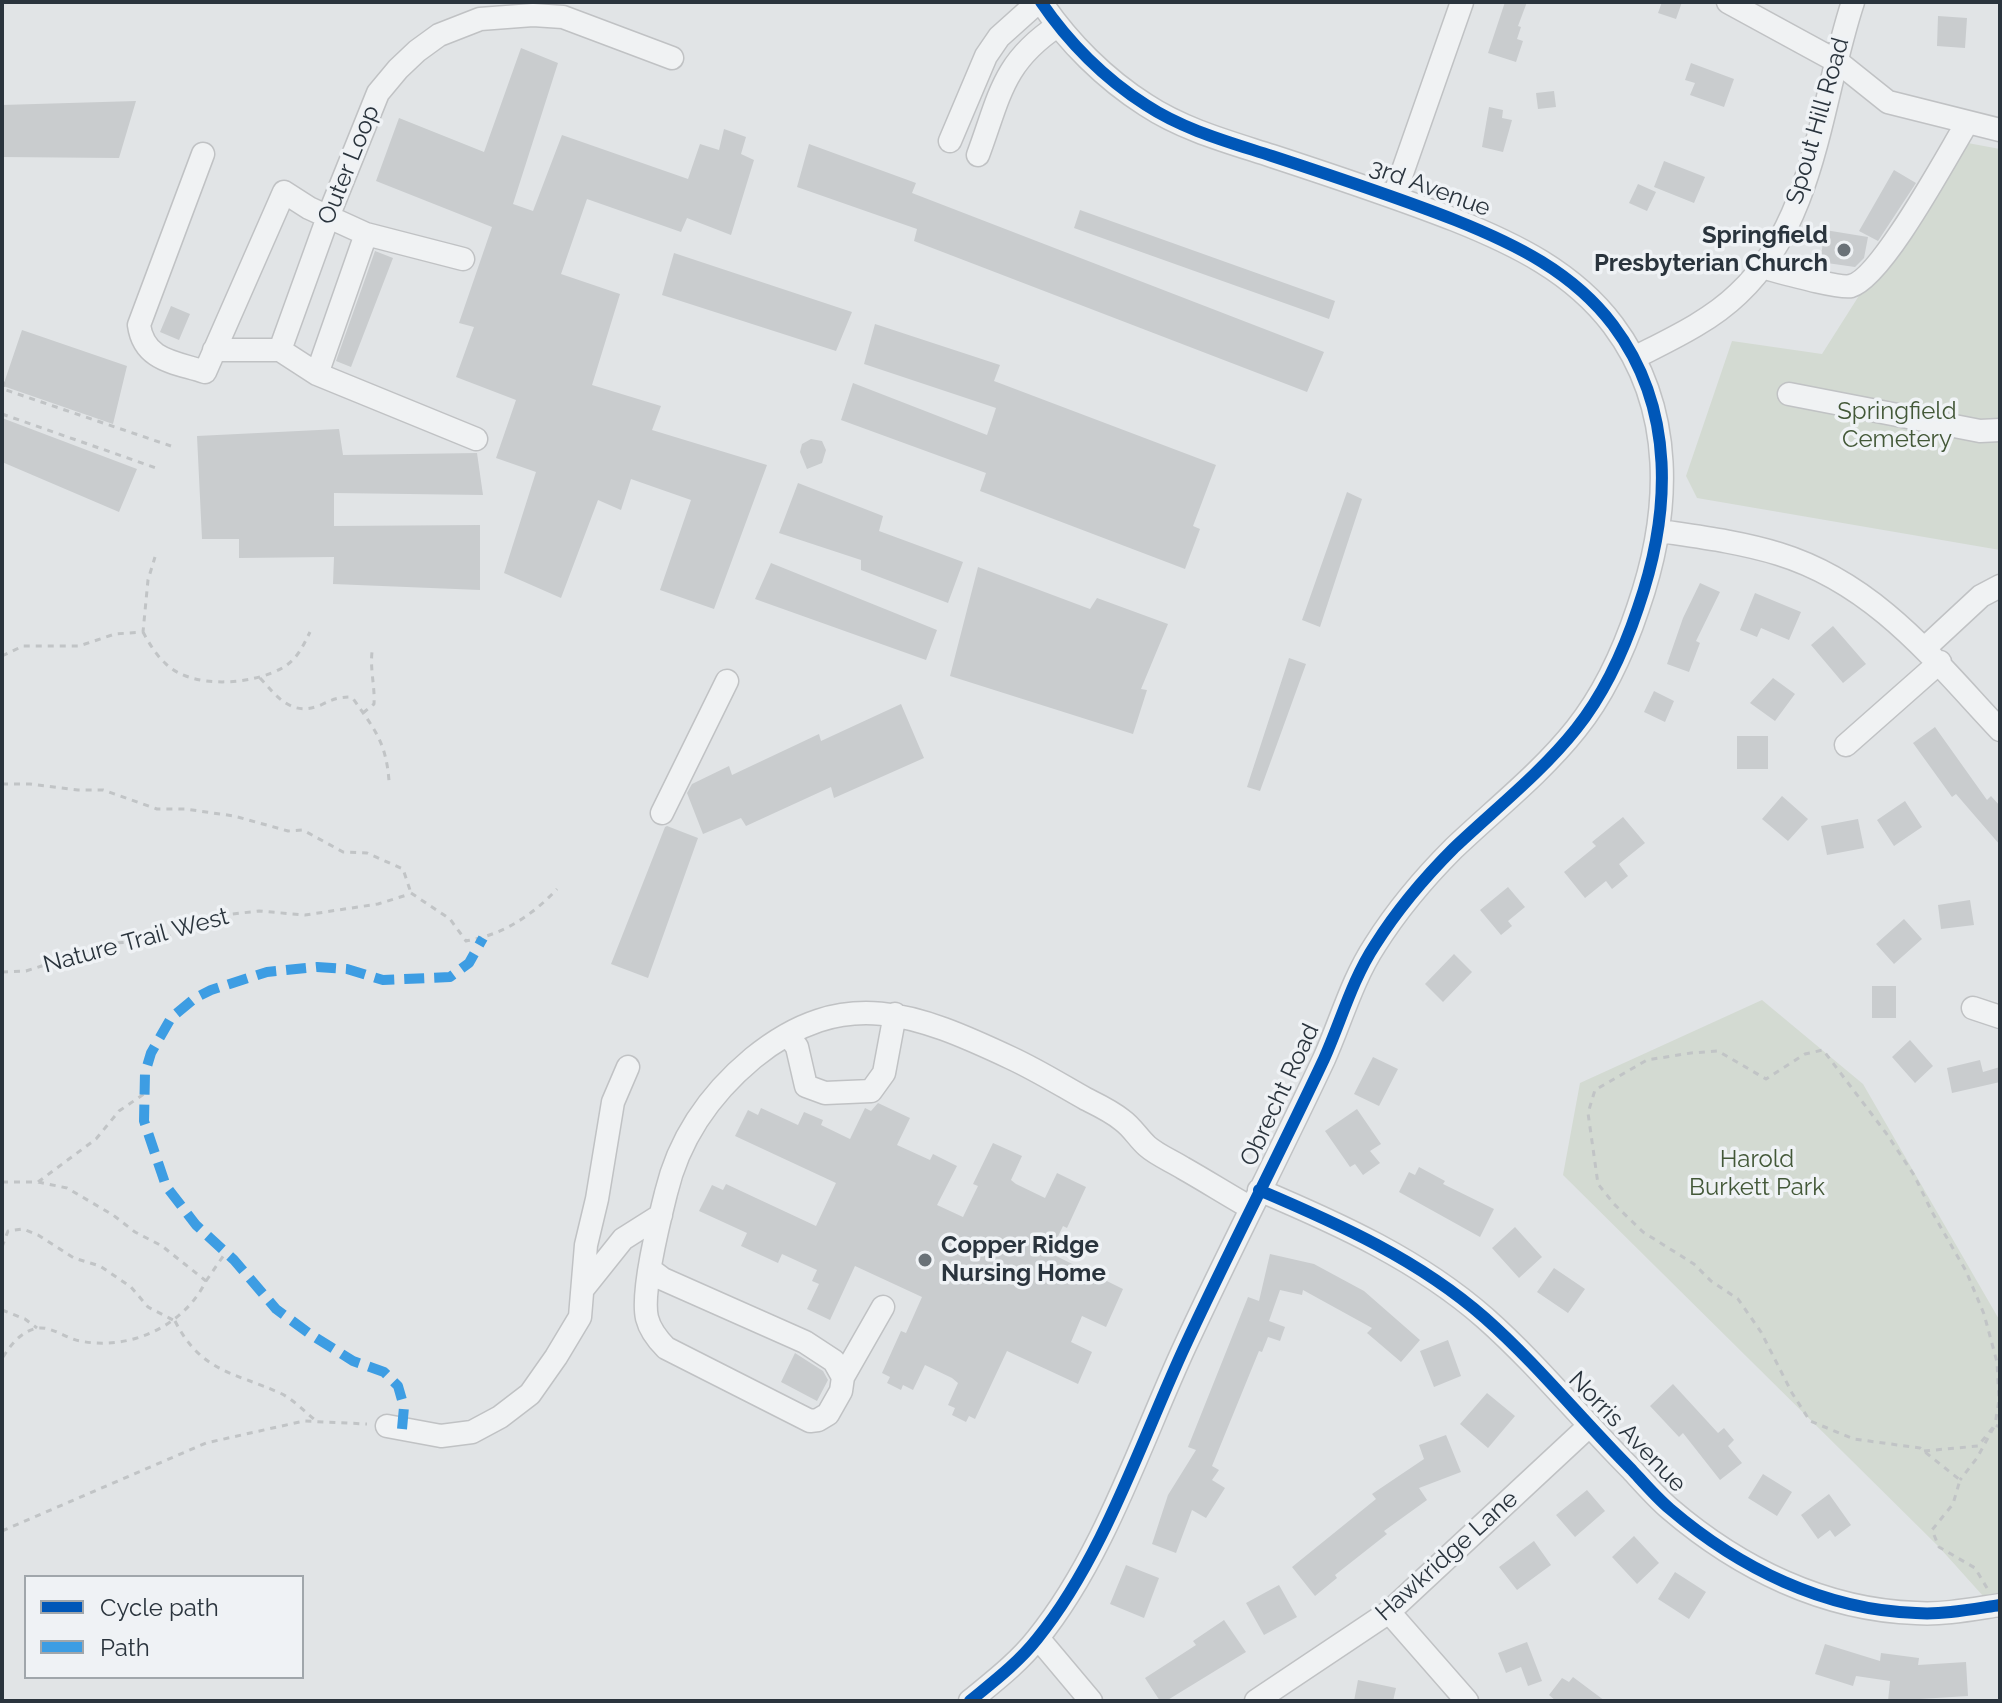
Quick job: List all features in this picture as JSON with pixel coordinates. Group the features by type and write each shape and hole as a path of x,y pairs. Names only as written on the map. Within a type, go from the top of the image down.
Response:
{"street":[{"name":"3rd Avenue","path":"1039,2 1057,26 1116,83 1144,105 1172,120 1204,134 1394,196 1508,241 1557,271 1599,308 1617,331 1634,358 1645,385 1659,433 1662,472 1660,531"},
{"path":"950,141 986,56 999,37 1039,2"},
{"path":"1394,196 1462,2"},
{"path":"1729,2 1838,62 1888,102 1960,126 2000,130"},
{"name":"Spout Hill Road","path":"1634,358 1719,310 1738,295 1783,236 1815,146 1853,2"},
{"name":"Outer Loop","path":"280,350 328,217 378,93 398,69 439,35 480,19 519,15 563,17 672,58"},
{"path":"978,155 1009,71 1033,42 1057,26"},
{"path":"1761,267 1849,287 1866,278 1906,224 1960,126"},
{"path":"203,154 139,325 146,349 158,356 205,372 284,192 366,234 463,259"},
{"path":"317,374 366,234"},
{"path":"214,350 280,350 317,374 476,439"},
{"path":"1789,394 1980,431 2000,430"},
{"path":"1660,531 1738,544 1780,555 1821,571 1897,620 2000,730"},
{"name":"Obrecht Road","path":"970,1701 1038,1638 1095,1547 1184,1348 1327,1053 1363,964 1431,871 1557,752 1581,723 1626,643 1660,531"},
{"path":"1846,745 1932,655 1981,596 2000,586"},
{"path":"662,813 727,681"},
{"path":"1973,1008 2000,1017"},
{"name":"Norris Avenue","path":"883,1307 843,1377 841,1391 828,1414 810,1421 666,1348 657,1339 646,1309 669,1179 686,1139 708,1103 736,1072 772,1043 803,1026 846,1014 880,1011 912,1017 958,1033 1039,1072 1124,1120 1148,1147 1255,1199 1333,1222 1416,1266 1448,1287 1529,1360 1669,1508 1723,1550 1766,1574 1810,1592 1865,1608 1919,1614 1996,1606"},
{"path":"788,1035 797,1047 806,1086 825,1093 871,1091 884,1073 895,1014"},
{"path":"387,1426 441,1436 472,1432 500,1417 530,1394 556,1357 580,1317 586,1245 613,1102 628,1067"},
{"path":"583,1289 623,1239 661,1215"},
{"path":"651,1270 663,1279 805,1342 834,1361 843,1377"},
{"name":"Hawkridge Lane","path":"1256,1701 1389,1612 1589,1426"},
{"path":"1389,1612 1467,1701"},
{"path":"1038,1638 1091,1701"}],"path":[{"path":"2,382 3,389 171,446"},
{"path":"2,414 159,469"},
{"path":"155,557 148,580 143,632 167,666 212,683 260,678 285,666 301,652 310,632"},
{"path":"2,656 23,646 79,646 115,634 143,632"},
{"path":"363,713 374,704 375,686 370,671 372,652"},
{"path":"260,678 285,706 298,709 318,706 335,697 352,697 379,734 388,761 389,781"},
{"path":"2,784 103,790 157,809 185,809 234,816 288,831 303,830 343,852 367,853 403,869 411,893 450,919 466,941 490,937 514,924 543,905 557,889"},
{"path":"1960,1480 1924,1451 1902,1444 1854,1439 1810,1421 1761,1332 1738,1299 1711,1281 1694,1264 1643,1232 1598,1184 1588,1113 1595,1090 1647,1060 1718,1051 1766,1079 1805,1054 1823,1050 1914,1175 1966,1271 1984,1314 1997,1362 1997,1426 1960,1480 1953,1504 1932,1530 1939,1547 1975,1568 1996,1606"},
{"path":"38,1182 96,1139 119,1111 144,1094"},
{"path":"2,1182 38,1182 67,1188 162,1246 206,1281"},
{"path":"2,1247 8,1231 23,1229 74,1258 100,1266 131,1287 148,1307 175,1321 185,1340 211,1365 283,1395 317,1421"},
{"path":"2,1359 23,1333 37,1328 81,1342 115,1342 133,1340 175,1321 199,1295 226,1252"},
{"path":"2,1310 25,1319 37,1328"},
{"path":"2,1531 206,1443 264,1428 317,1421 387,1426"},
{"path":"1924,1451 1978,1446 1997,1426"}],"green space":[{"name":"Springfield Cemetery","path":"1957,141 2000,149 2000,550 1697,498 1686,476 1732,341 1822,354"},
{"name":"Harold Burkett Park","path":"1762,1000 1863,1084 2000,1321 2000,1604 1992,1606 1939,1547 1563,1175 1580,1083"}],"building":[{"path":"1505,2 1527,2 1518,26 1521,27 1517,39 1523,41 1516,62 1488,53"},
{"path":"1662,2 1682,2 1676,19 1658,13"},
{"path":"1938,16 1967,18 1965,48 1937,46"},
{"path":"521,48 558,63 513,204 533,211 562,135 688,179 700,144 719,150 724,129 746,137 741,154 754,160 731,235 687,218 681,232 587,199 561,274 620,294 592,385 661,406 652,430 767,465 714,609 660,590 691,500 631,479 621,510 598,500 561,598 504,573 536,472 496,458 516,400 456,377 474,327 459,323 492,227 376,181 399,118 484,152"},
{"path":"1691,63 1734,79 1724,107 1690,95 1695,83 1685,80"},
{"path":"1554,91 1556,107 1538,109 1536,93"},
{"path":"136,101 119,158 2,157 2,105"},
{"path":"1489,107 1503,110 1502,118 1512,120 1503,152 1482,147"},
{"path":"809,144 916,183 912,193 1324,352 1307,392 914,241 917,229 797,187"},
{"path":"1664,161 1705,177 1694,203 1654,187"},
{"path":"1894,170 1916,183 1878,241 1859,231"},
{"path":"1638,184 1656,192 1647,211 1629,203"},
{"path":"1080,210 1335,301 1329,319 1074,228"},
{"name":"Springfield Presbyterian Church","path":"1825,230 1868,237 1864,258 1855,267 1820,262"},
{"path":"375,251 393,258 351,367 336,361"},
{"path":"674,253 852,312 836,351 662,295"},
{"path":"171,306 190,314 179,340 160,332"},
{"path":"875,324 1000,365 994,381 1216,465 1193,526 1200,529 1185,569 980,491 986,473 841,420 853,383 987,435 996,408 864,364"},
{"path":"22,330 127,366 113,424 3,386"},
{"path":"2,418 137,469 119,512 2,462"},
{"path":"339,429 343,455 477,453 483,495 334,493 334,526 480,525 480,590 333,584 334,557 239,558 239,539 202,539 197,436"},
{"path":"811,439 822,441 826,450 822,463 807,469 800,452 802,444"},
{"path":"798,483 883,516 879,531 963,562 948,603 861,570 861,560 779,533"},
{"path":"1347,492 1362,499 1320,627 1302,620"},
{"path":"771,563 937,630 926,660 755,599"},
{"path":"978,567 1090,609 1097,598 1168,624 1141,689 1147,690 1133,734 950,676"},
{"path":"1700,583 1720,592 1696,641 1700,643 1689,672 1667,664 1683,618"},
{"path":"1755,593 1801,612 1789,640 1761,628 1757,637 1740,630"},
{"path":"1833,626 1866,664 1843,683 1811,645"},
{"path":"1289,658 1306,664 1260,791 1247,787"},
{"path":"1773,678 1795,694 1775,721 1750,703"},
{"path":"1654,691 1674,701 1665,722 1644,712"},
{"path":"901,704 924,758 834,798 831,787 746,826 741,818 703,834 687,793 692,784 729,766 732,775 819,734 821,741"},
{"path":"1935,727 1987,800 1991,796 2000,806 2000,845 1956,794 1952,797 1913,743"},
{"path":"1737,736 1768,736 1768,769 1737,769"},
{"path":"1782,796 1808,819 1788,841 1762,819"},
{"path":"1905,801 1922,827 1894,846 1877,820"},
{"path":"1623,817 1645,843 1619,864 1628,876 1612,889 1606,881 1585,898 1564,872 1596,846 1592,842"},
{"path":"1858,819 1864,848 1827,855 1821,826"},
{"path":"667,826 698,838 648,978 611,964"},
{"path":"1508,887 1525,907 1508,921 1512,926 1501,935 1480,910"},
{"path":"1970,900 1974,925 1941,929 1938,905"},
{"path":"1904,919 1922,939 1894,964 1876,944"},
{"path":"1454,954 1472,972 1443,1002 1425,984"},
{"path":"1872,986 1896,986 1896,1018 1872,1018"},
{"path":"1910,1040 1933,1066 1915,1083 1892,1057"},
{"path":"1373,1057 1398,1069 1379,1106 1354,1094"},
{"path":"1980,1060 1983,1072 2000,1067 2000,1082 1952,1093 1947,1068"},
{"name":"Copper Ridge Nursing Home","path":"878,1103 910,1118 897,1145 930,1160 933,1154 957,1166 937,1205 963,1217 978,1186 973,1184 993,1143 1022,1156 1011,1180 1045,1198 1057,1173 1086,1187 1067,1228 1063,1226 1050,1253 1123,1289 1106,1327 1082,1316 1071,1342 1092,1352 1078,1384 1007,1351 975,1419 969,1416 966,1422 952,1415 955,1408 948,1405 958,1383 952,1378 925,1365 913,1390 903,1385 901,1390 887,1383 890,1377 882,1373 901,1331 906,1333 922,1297 855,1266 830,1320 807,1309 819,1284 812,1281 817,1270 782,1254 778,1263 741,1246 747,1233 699,1211 712,1185 723,1190 726,1184 816,1226 836,1183 735,1136 748,1110 758,1115 761,1108 798,1125 804,1112 823,1120 821,1125 850,1139 865,1108 871,1111"},
{"path":"1357,1109 1381,1144 1370,1151 1380,1163 1363,1175 1355,1164 1350,1167 1325,1131"},
{"path":"1419,1167 1445,1181 1443,1184 1494,1209 1480,1237 1399,1192 1409,1172 1415,1175"},
{"path":"1515,1227 1542,1257 1519,1278 1492,1248"},
{"path":"1270,1254 1314,1264 1364,1291 1420,1340 1401,1362 1367,1333 1372,1328 1303,1290 1302,1295 1280,1290 1269,1321 1285,1327 1280,1341 1268,1337 1262,1352 1259,1351 1212,1466 1219,1470 1212,1480 1225,1488 1206,1518 1192,1510 1176,1553 1152,1544 1168,1495 1196,1450 1188,1447 1248,1297 1259,1301"},
{"path":"1554,1268 1585,1289 1568,1313 1537,1292"},
{"path":"1448,1340 1461,1376 1434,1387 1420,1351"},
{"path":"795,1353 823,1371 828,1380 817,1401 781,1382"},
{"path":"1673,1384 1718,1433 1724,1428 1734,1440 1728,1446 1742,1463 1720,1480 1683,1433 1679,1437 1650,1406"},
{"path":"1487,1393 1515,1416 1488,1448 1460,1424"},
{"path":"1446,1435 1461,1472 1419,1488 1427,1500 1384,1531 1387,1534 1335,1575 1337,1578 1315,1596 1292,1567 1376,1499 1372,1494 1424,1459 1419,1445"},
{"path":"1763,1474 1792,1492 1777,1516 1748,1498"},
{"path":"1587,1490 1605,1511 1575,1537 1556,1515"},
{"path":"1829,1494 1851,1525 1835,1537 1830,1530 1818,1539 1801,1515"},
{"path":"1634,1536 1659,1563 1637,1584 1612,1557"},
{"path":"1534,1541 1551,1565 1517,1590 1499,1567"},
{"path":"1126,1565 1159,1578 1144,1618 1110,1604"},
{"path":"1675,1572 1706,1592 1689,1619 1658,1599"},
{"path":"1279,1585 1297,1617 1264,1635 1246,1603"},
{"path":"1224,1620 1246,1652 1166,1701 1160,1701 1145,1678 1196,1645 1193,1641"},
{"path":"1527,1642 1542,1681 1528,1686 1521,1667 1506,1673 1498,1653"},
{"path":"1825,1644 1880,1661 1881,1653 1919,1658 1918,1665 1966,1662 1968,1696 1888,1701 1890,1681 1856,1676 1853,1686 1815,1674"},
{"path":"1573,1677 1605,1701 1556,1701 1549,1695 1562,1678 1569,1682"},
{"path":"1358,1680 1396,1688 1393,1701 1354,1701"}],"marked path":[{"path":"402,1429 404,1407 398,1386 384,1372 353,1361 276,1309 234,1260 196,1225 166,1186 144,1121 145,1073 151,1053 171,1018 195,998 211,990 267,972 317,967 347,969 383,980 450,977 469,963 483,938"}],"cycle path":[{"path":"970,1701 1030,1648 1061,1607 1082,1572 1119,1498 1185,1346 1324,1059 1353,986 1375,945 1443,859 1562,745 1604,686 1626,640 1649,572 1661,499 1662,462 1648,391 1634,357 1613,325 1580,290 1542,262 1477,229 1386,194 1207,135 1161,114 1102,72 1075,45 1041,2"},
{"path":"1259,1190 1377,1245 1460,1297 1523,1354 1665,1504 1725,1550 1754,1567 1816,1594 1882,1610 1937,1613 2000,1605"}],"place":[{"name":"Springfield Presbyterian Church","path":"1844,250"},
{"name":"Copper Ridge Nursing Home","path":"925,1260"}]}
